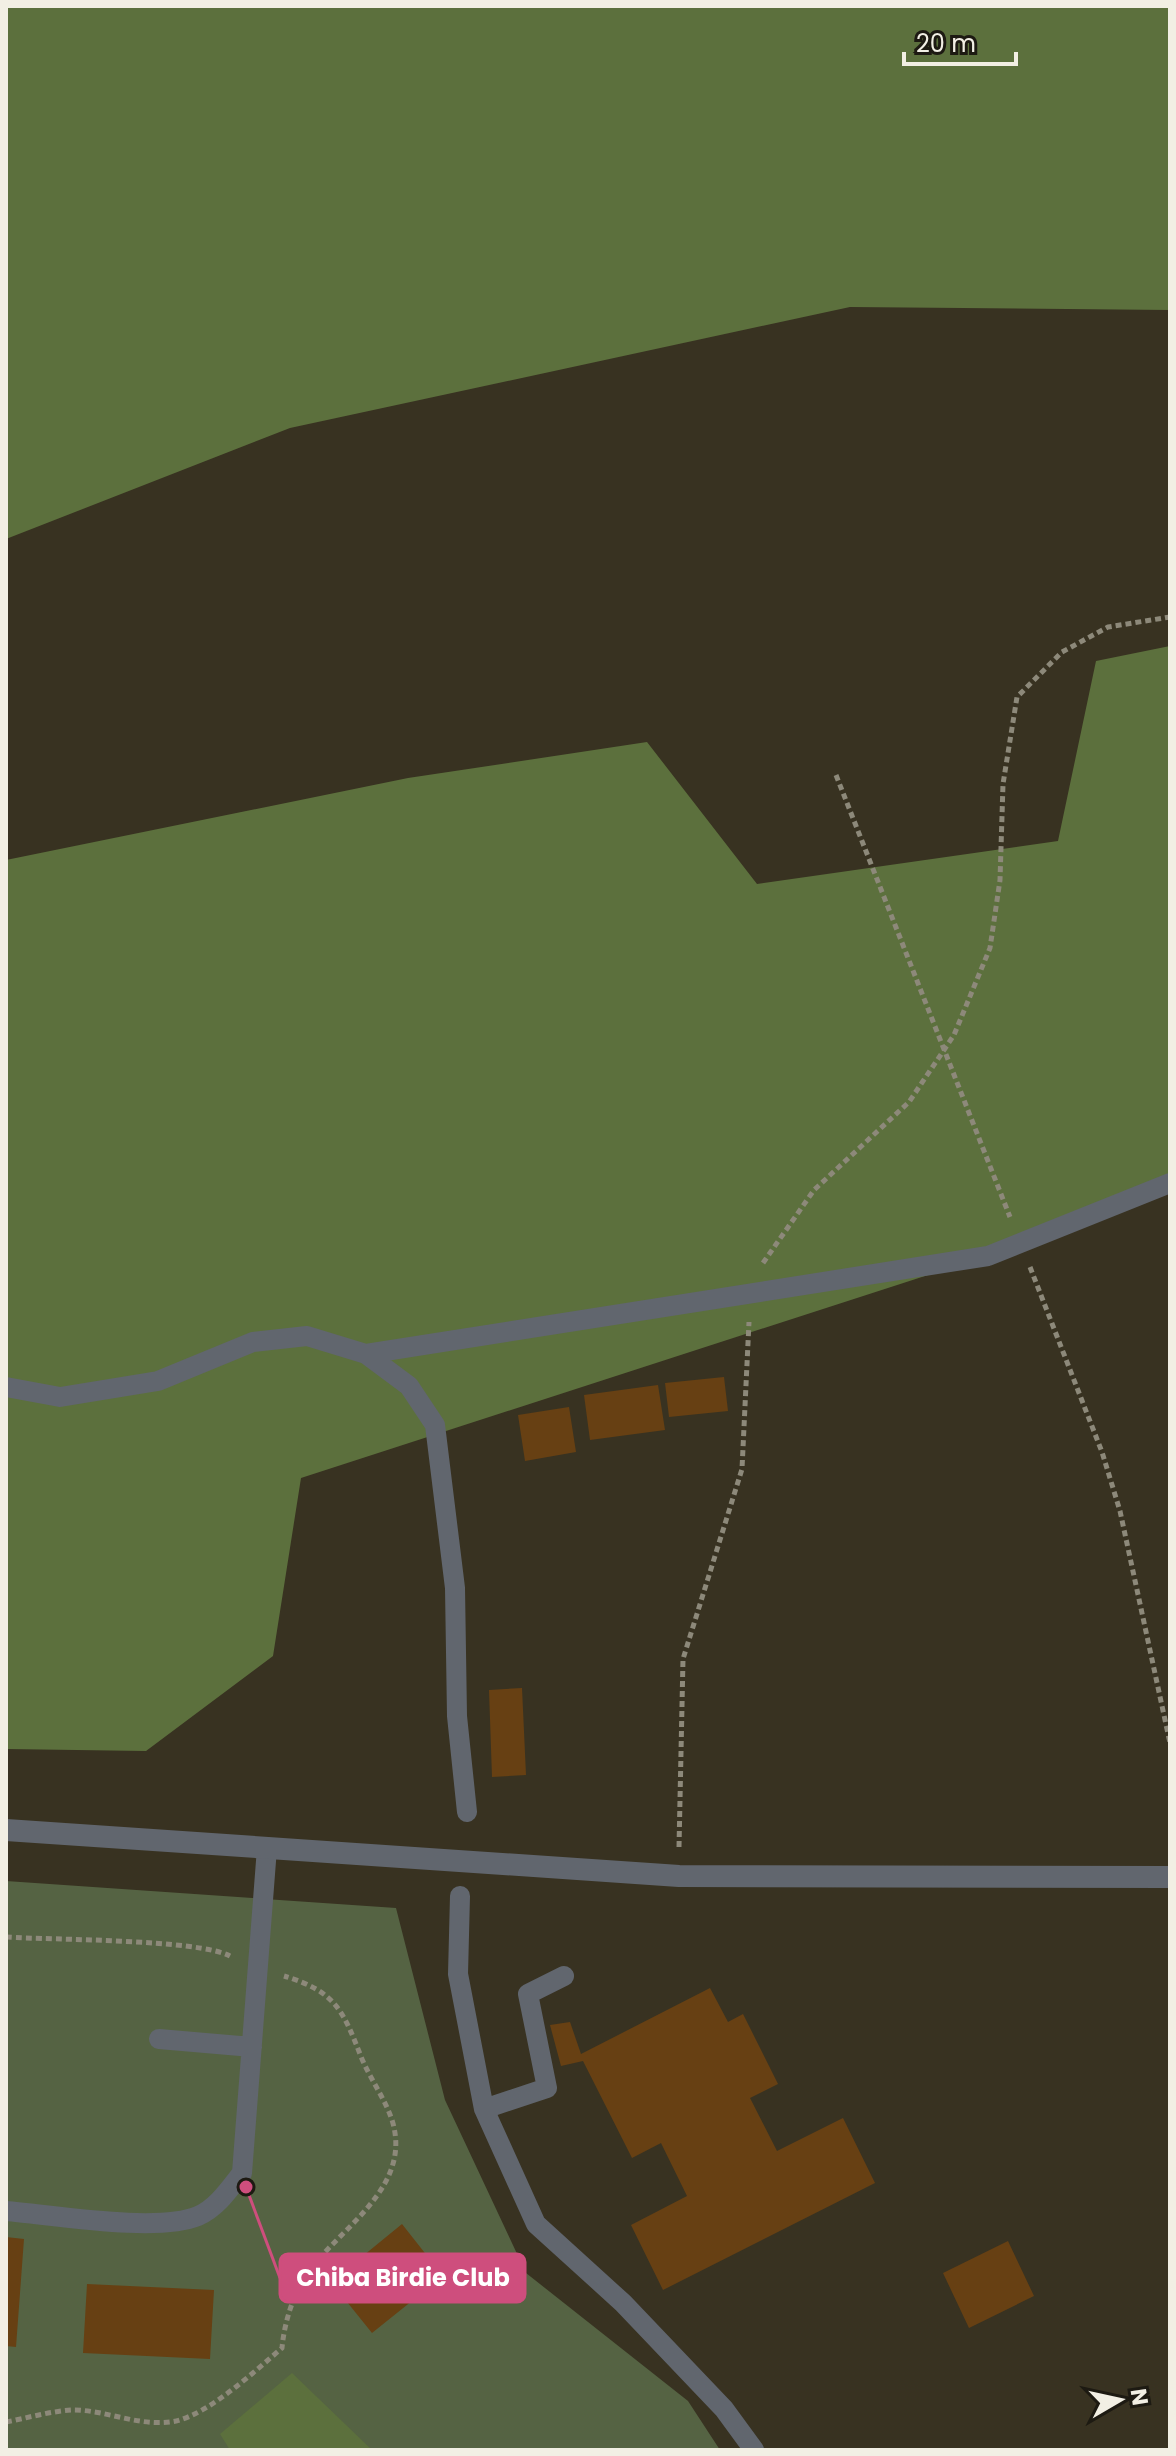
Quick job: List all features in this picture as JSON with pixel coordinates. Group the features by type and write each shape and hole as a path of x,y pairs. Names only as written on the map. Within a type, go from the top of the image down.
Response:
{"street":[{"path":"6,1830 679,1876 1170,1877"}],"lane":[{"path":"366,1354 988,1256 1170,1183"},
{"path":"6,1387 60,1397 158,1381 253,1342 307,1336 366,1354 409,1386 435,1425 455,1588 457,1716 467,1812"},
{"path":"6,2211 166,2223 200,2216 225,2196 242,2173 267,1848"},
{"path":"460,1896 458,1974 484,2109 536,2224 623,2303 724,2409 754,2450"},
{"path":"484,2109 547,2088 528,1994 564,1976"},
{"path":"159,2039 252,2047"}],"path":[{"path":"757,1275 814,1190 909,1102 954,1035 990,948 1000,880 1003,784 1017,697 1062,652 1108,627 1170,617"},
{"path":"679,1876 683,1659 742,1469 750,1316"},
{"path":"6,1937 221,1951 258,1971 322,1990 340,2006 392,2120 394,2138 393,2155 370,2208 322,2254 302,2281 284,2328 282,2348 201,2409 176,2420 133,2421 101,2412 71,2410 6,2422"}],"green space":[{"path":"6,6 1170,6 1170,310 850,307 290,428 6,539"},
{"path":"1170,646 1170,1183 1064,1231 301,1478 273,1656 146,1751 6,1749 6,860 408,778 647,742 757,884 1058,841 1096,661"},
{"path":"6,1881 396,1908 445,2100 526,2273 688,2401 720,2450 6,2450"},
{"path":"292,2373 372,2450 230,2450 220,2434"}],"building":[{"path":"724,1377 728,1411 669,1417 665,1383"},
{"path":"658,1385 665,1430 590,1440 584,1395"},
{"path":"569,1407 576,1452 525,1461 518,1415"},
{"path":"522,1688 526,1775 492,1777 489,1690"},
{"path":"710,1988 728,2022 743,2014 778,2084 750,2098 777,2151 843,2118 875,2183 663,2290 631,2225 687,2196 661,2143 632,2158 583,2061 561,2066 550,2025 570,2022 581,2054"},
{"path":"402,2224 443,2276 372,2333 331,2282"},
{"path":"6,2237 24,2239 16,2347 6,2346"},
{"path":"1008,2241 1034,2296 969,2328 943,2273"},
{"path":"87,2284 214,2290 210,2359 83,2353"}],"place":[{"name":"Chiba Birdie Club","path":"246,2187"}]}
